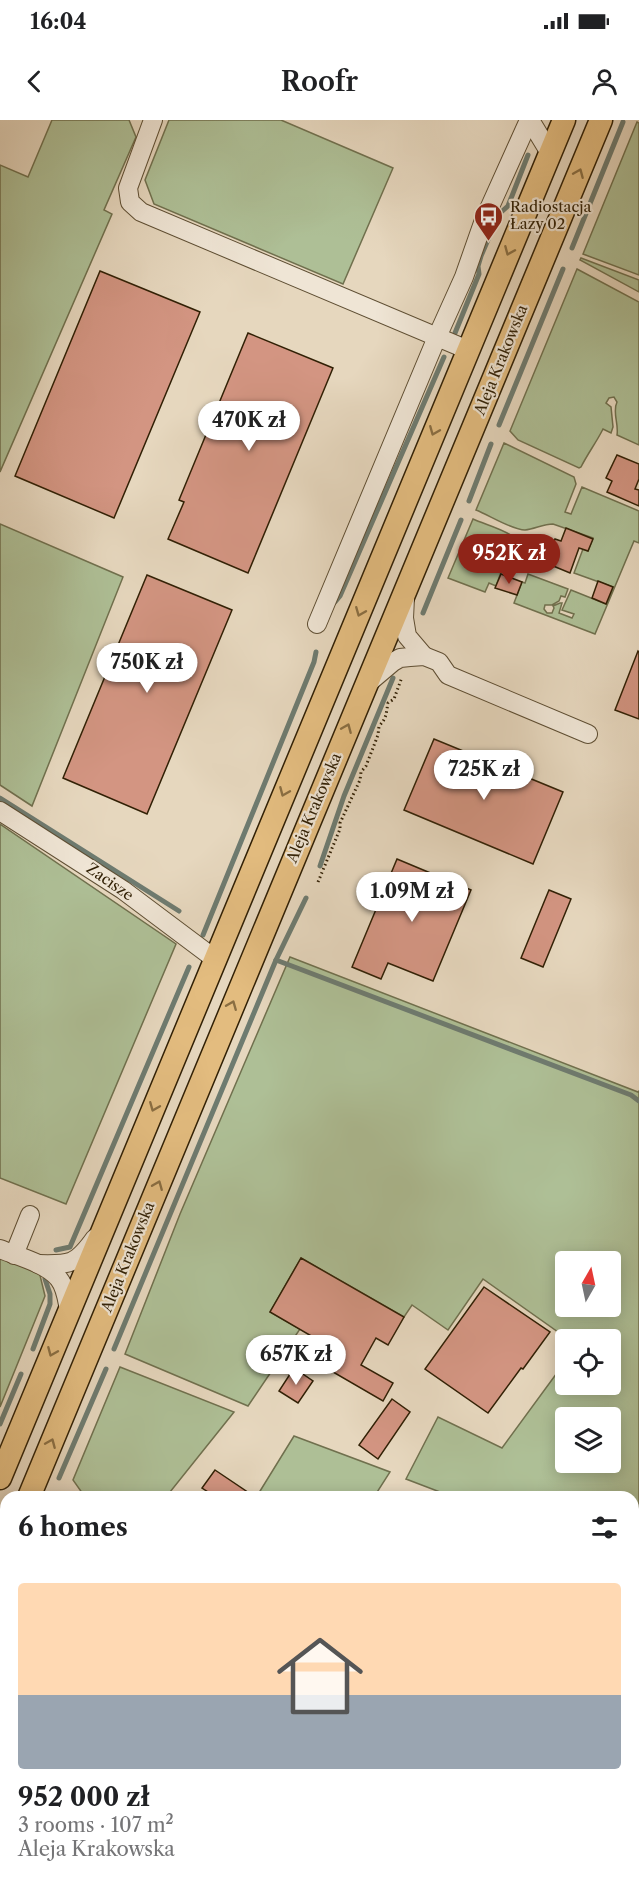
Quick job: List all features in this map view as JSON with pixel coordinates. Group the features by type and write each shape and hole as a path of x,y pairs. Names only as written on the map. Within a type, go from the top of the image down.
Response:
{"main road":[{"path":"0,1478 564,120"},
{"name":"Aleja Krakowska","path":"31,1491 601,120"}],"street":[{"path":"153,120 128,188 130,202 141,212 468,350"},
{"path":"316,624 464,277 484,219 529,120"},
{"path":"529,120 550,153"},
{"path":"405,589 404,618 407,636 424,656"},
{"path":"365,686 400,658 424,656 439,662 448,675 588,734"},
{"name":"Zacisze","path":"0,811 123,890 214,959"},
{"path":"30,1215 7,1252 49,1270 59,1278 64,1288 69,1311"},
{"path":"36,1264 71,1263 82,1255 107,1221"}],"path":[{"path":"318,882 340,829 340,823 378,735 379,726 388,712 388,703 394,699 404,673"}],"green space":[{"path":"52,120 129,120 136,137 104,210 112,214 0,472 0,165 28,177"},
{"path":"169,120 281,120 393,168 343,284 154,204 145,180"},
{"path":"637,122 639,123 639,275 583,254"},
{"path":"581,258 639,280 639,292 580,260"},
{"path":"577,269 639,302 639,445 617,435 615,410 617,402 614,397 609,398 606,403 611,407 613,427 611,433 603,429 579,468 518,440 510,431"},
{"path":"504,443 574,477 576,484 565,512 571,514 582,487 639,511 639,543 634,541 595,634 514,603 522,582 525,583 528,574 568,589 565,597 561,596 559,601 552,605 545,605 544,609 547,613 552,613 553,606 562,603 559,613 572,618 574,614 562,610 571,590 606,604 613,587 574,573 583,549 588,551 593,538 553,524 520,529 476,510"},
{"path":"473,519 512,536 521,552 521,571 504,564 496,586 489,583 485,592 448,578"},
{"path":"0,524 123,577 32,806 0,785"},
{"path":"0,824 176,944 66,1204 0,1178"},
{"path":"290,957 639,1091 639,1491 437,1491 406,1479 438,1417 502,1448 555,1376 555,1395 621,1395 621,1329 555,1330 483,1279 448,1330 412,1305 404,1317 301,1258 270,1312 300,1329 248,1406 125,1354 180,1214"},
{"path":"0,1256 39,1271 45,1296 0,1407"},
{"path":"120,1367 234,1412 171,1491 81,1491 73,1480"},
{"path":"294,1436 390,1472 378,1491 260,1491"}],"building":[{"path":"100,271 200,312 114,518 15,476"},
{"path":"248,333 333,368 248,573 168,539 184,502 179,500"},
{"path":"617,455 639,464 639,479 635,489 639,490 639,506 607,492 612,481 606,478"},
{"path":"566,528 593,539 588,551 579,548 570,573 546,563 555,539 561,541"},
{"path":"501,574 522,582 517,595 495,588"},
{"path":"147,575 232,610 147,814 63,778"},
{"path":"598,581 613,587 606,604 592,598"},
{"path":"639,652 639,719 615,710"},
{"path":"434,739 563,792 533,864 404,810"},
{"path":"397,859 471,890 433,981 388,963 381,979 352,967"},
{"path":"549,890 571,899 543,967 521,958"},
{"path":"301,1258 404,1317 388,1345 376,1338 361,1365 393,1383 383,1401 333,1372 344,1355 270,1312"},
{"path":"484,1287 550,1332 488,1413 425,1369"},
{"path":"294,1368 313,1381 298,1403 279,1391"},
{"path":"392,1399 410,1412 378,1459 359,1445"},
{"path":"215,1470 246,1491 206,1491 202,1488"}],"waterway":[{"path":"572,248 623,122"},
{"path":"455,333 479,274 478,266 481,256 499,214 508,206 528,155"},
{"path":"499,425 563,269"},
{"path":"335,602 340,596 444,357"},
{"path":"469,501 491,444"},
{"path":"423,613 461,520"},
{"path":"203,935 314,662 316,652"},
{"path":"320,866 344,796 393,678"},
{"path":"0,798 179,911"},
{"path":"114,1349 276,960 306,898"},
{"path":"276,960 631,1095 639,1101"},
{"path":"56,1250 70,1247 189,967"},
{"path":"33,1349 50,1304 50,1294 45,1279"},
{"path":"59,1478 106,1369"},
{"path":"0,1424 21,1374"}],"place":[{"name":"Radiostacja Łazy 02","path":"489,242"}]}
